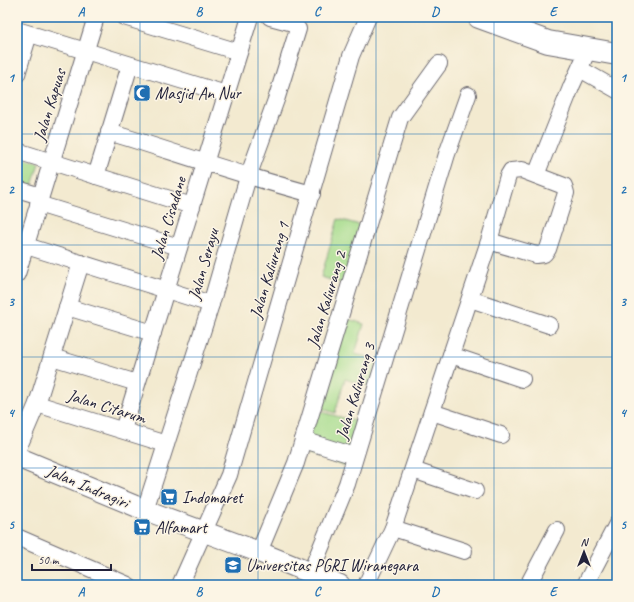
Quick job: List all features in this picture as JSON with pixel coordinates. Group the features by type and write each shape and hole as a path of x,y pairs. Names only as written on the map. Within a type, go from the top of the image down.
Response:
{"highway":[{"path":"479,17 508,22 584,59 617,54"}],"main road":[{"name":"Jalan Indragiri","path":"17,457 145,510 259,552 340,585"}],"street":[{"name":"Jalan Kapuas","path":"82,50 88,17"},
{"name":"Jalan Kapuas","path":"17,274 20,245 48,162 82,50 96,17"},
{"path":"124,17 239,52"},
{"name":"Jalan Cisadane","path":"123,430 250,17"},
{"name":"Jalan Serayu","path":"145,510 211,304 248,177 277,98 298,29 293,22 270,17"},
{"name":"Jalan Kaliurang 1","path":"180,585 229,475 351,56 368,17"},
{"path":"17,74 23,32 226,94"},
{"path":"536,175 584,59 617,90"},
{"name":"Jalan Kaliurang 2","path":"259,552 296,463 400,118 439,64"},
{"path":"96,176 130,65"},
{"name":"Jalan Kaliurang 3","path":"310,574 346,484 428,216 468,95"},
{"path":"109,132 206,161 248,177 312,194"},
{"path":"17,151 192,206"},
{"path":"366,585 393,528 489,241 499,202 511,171 522,170 561,184 566,189 548,249 544,254 536,255 489,241"},
{"path":"17,189 36,199 179,247"},
{"path":"20,245 211,304"},
{"path":"17,451 37,404 81,263"},
{"path":"470,299 549,325"},
{"path":"67,307 153,333"},
{"path":"451,356 522,379"},
{"path":"52,357 137,383"},
{"name":"Jalan Citarum","path":"37,404 166,444"},
{"path":"432,412 502,435"},
{"path":"303,440 355,456"},
{"path":"413,470 476,491"},
{"path":"584,585 617,524"},
{"path":"393,528 464,551"},
{"path":"528,585 557,530"},
{"path":"17,537 128,585"}],"green space":[{"path":"17,157 39,163 31,189 17,185"},
{"path":"338,219 364,226 347,285 321,277"},
{"path":"345,318 364,324 355,354 380,360 372,387 345,379 335,413 317,407"},
{"path":"318,411 362,423 349,467 302,453"}],"place":[{"name":"Masjid An Nur","path":"142,93"},
{"name":"Indomaret","path":"169,497"},
{"name":"Alfamart","path":"142,527"},
{"name":"Universitas PGRI Wiranegara","path":"233,565"}]}
